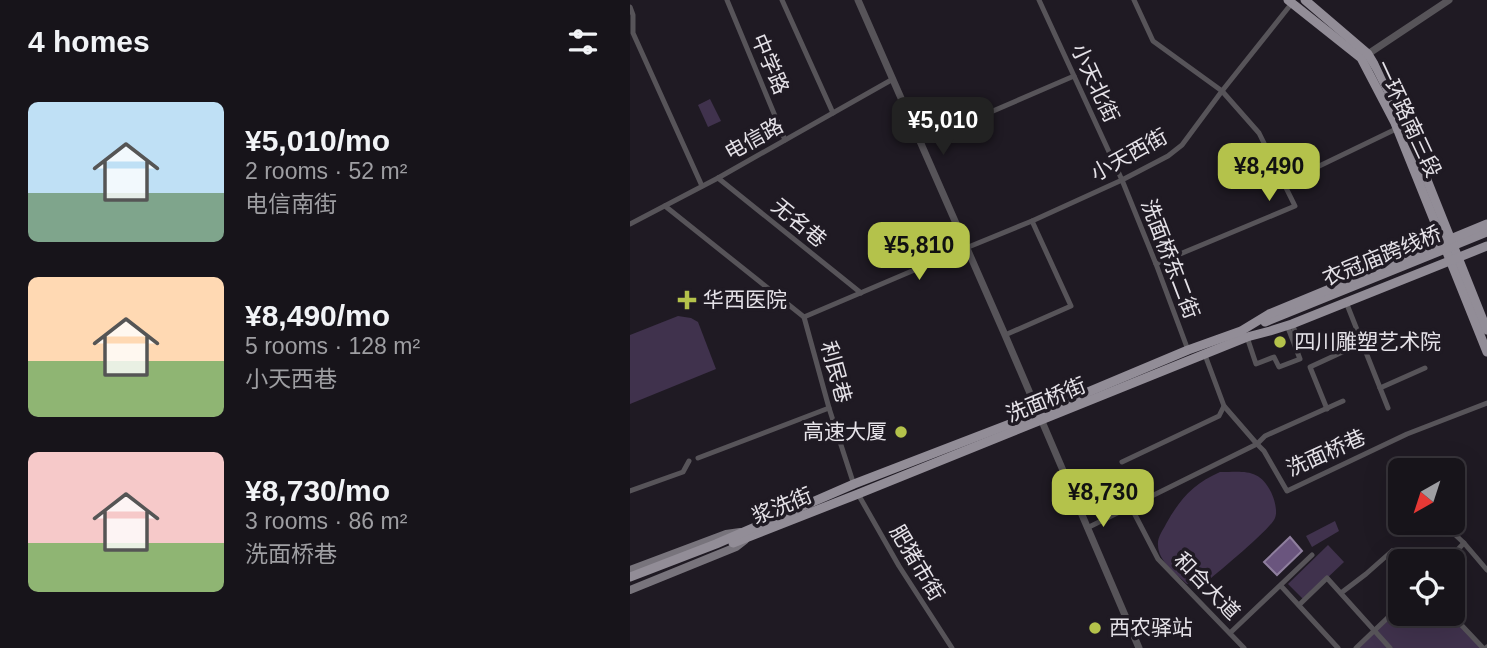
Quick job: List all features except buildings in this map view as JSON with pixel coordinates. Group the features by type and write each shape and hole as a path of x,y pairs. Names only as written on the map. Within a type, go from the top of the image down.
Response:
{"main road":[{"name":"一环路南三段","path":"1305,0 1365,56 1404,120 1454,259"},
{"name":"一环路南三段","path":"1290,2 1365,56"},
{"name":"洗面桥街","path":"854,484 1205,355 1244,334 1269,314 1487,224"},
{"name":"衣冠庙跨线桥","path":"1290,320 1487,232"},
{"name":"衣冠庙跨线桥","path":"1290,320 1487,239"},
{"name":"洗面桥街","path":"858,494 1040,417 1188,350 1346,302 1487,246"},
{"path":"1454,259 1487,330"},
{"path":"1454,259 1487,352"},
{"name":"浆洗街","path":"630,570 726,534 748,534 854,484"},
{"name":"浆洗街","path":"717,546 858,494"},
{"path":"630,590 736,547 748,534"},
{"path":"630,577 717,546"},
{"path":"630,583 717,546"}],"street":[{"name":"中学路","path":"727,0 785,140"},
{"path":"782,0 832,113"},
{"path":"858,0 1139,648"},
{"name":"小天北街","path":"1039,0 1122,180"},
{"path":"1134,0 1153,41 1222,91 1259,132 1295,206 1156,264"},
{"path":"1365,56 1449,0"},
{"name":"小天西街","path":"966,247 1032,221 1122,180 1175,151 1290,2"},
{"path":"630,7 633,33 702,186"},
{"path":"921,142 1074,76"},
{"name":"电信路","path":"630,224 893,79"},
{"path":"1284,183 1396,129"},
{"name":"无名巷","path":"718,177 861,293"},
{"name":"洗面桥东二街","path":"1122,180 1188,350"},
{"path":"665,206 804,317"},
{"path":"1005,335 1071,306 1032,221"},
{"name":"利民巷","path":"858,494 829,408 804,317 966,247"},
{"path":"1346,302 1388,408"},
{"path":"1244,334 1256,364 1274,357 1279,367 1300,359 1290,320"},
{"path":"1290,320 1302,348 1332,335"},
{"path":"1327,409 1310,367 1363,343"},
{"path":"1205,355 1224,406 1257,444 1265,436 1343,401"},
{"path":"1380,388 1425,368"},
{"name":"洗面桥巷","path":"1087,528 1257,444 1264,451 1287,491 1407,434 1487,403"},
{"path":"1122,462 1219,416 1224,406"},
{"path":"698,458 829,408"},
{"path":"630,491 683,472 689,461"},
{"name":"肥猪市街","path":"858,494 899,566 951,648"},
{"name":"和合大道","path":"1131,507 1158,559 1244,648"},
{"path":"1457,536 1487,570"},
{"path":"1458,549 1464,543"},
{"path":"1341,593 1388,554"},
{"path":"1230,634 1312,555"},
{"path":"1299,605 1327,578 1390,648"},
{"path":"1281,586 1338,648"},
{"path":"1356,648 1388,617"},
{"path":"1463,626 1485,648"}],"shaded area":[{"path":"710,99 721,121 708,127 698,105"},
{"path":"678,316 698,322 716,369 630,404 630,335"},
{"path":"1220,472 1256,475 1271,492 1276,515 1272,523 1254,541 1204,584 1187,584 1164,562 1158,540 1171,515 1188,493"},
{"path":"1335,521 1339,531 1312,547 1306,536"},
{"path":"1290,537 1302,551 1277,575 1264,562"},
{"path":"1328,545 1344,562 1304,600 1288,584"},
{"path":"1388,617 1388,626 1462,626 1482,648 1356,648"}],"place":[{"name":"华西医院","path":"687,300"},
{"name":"四川雕塑艺术院","path":"1280,342"},
{"name":"高速大厦","path":"901,432"},
{"name":"西农驿站","path":"1095,628"}]}
